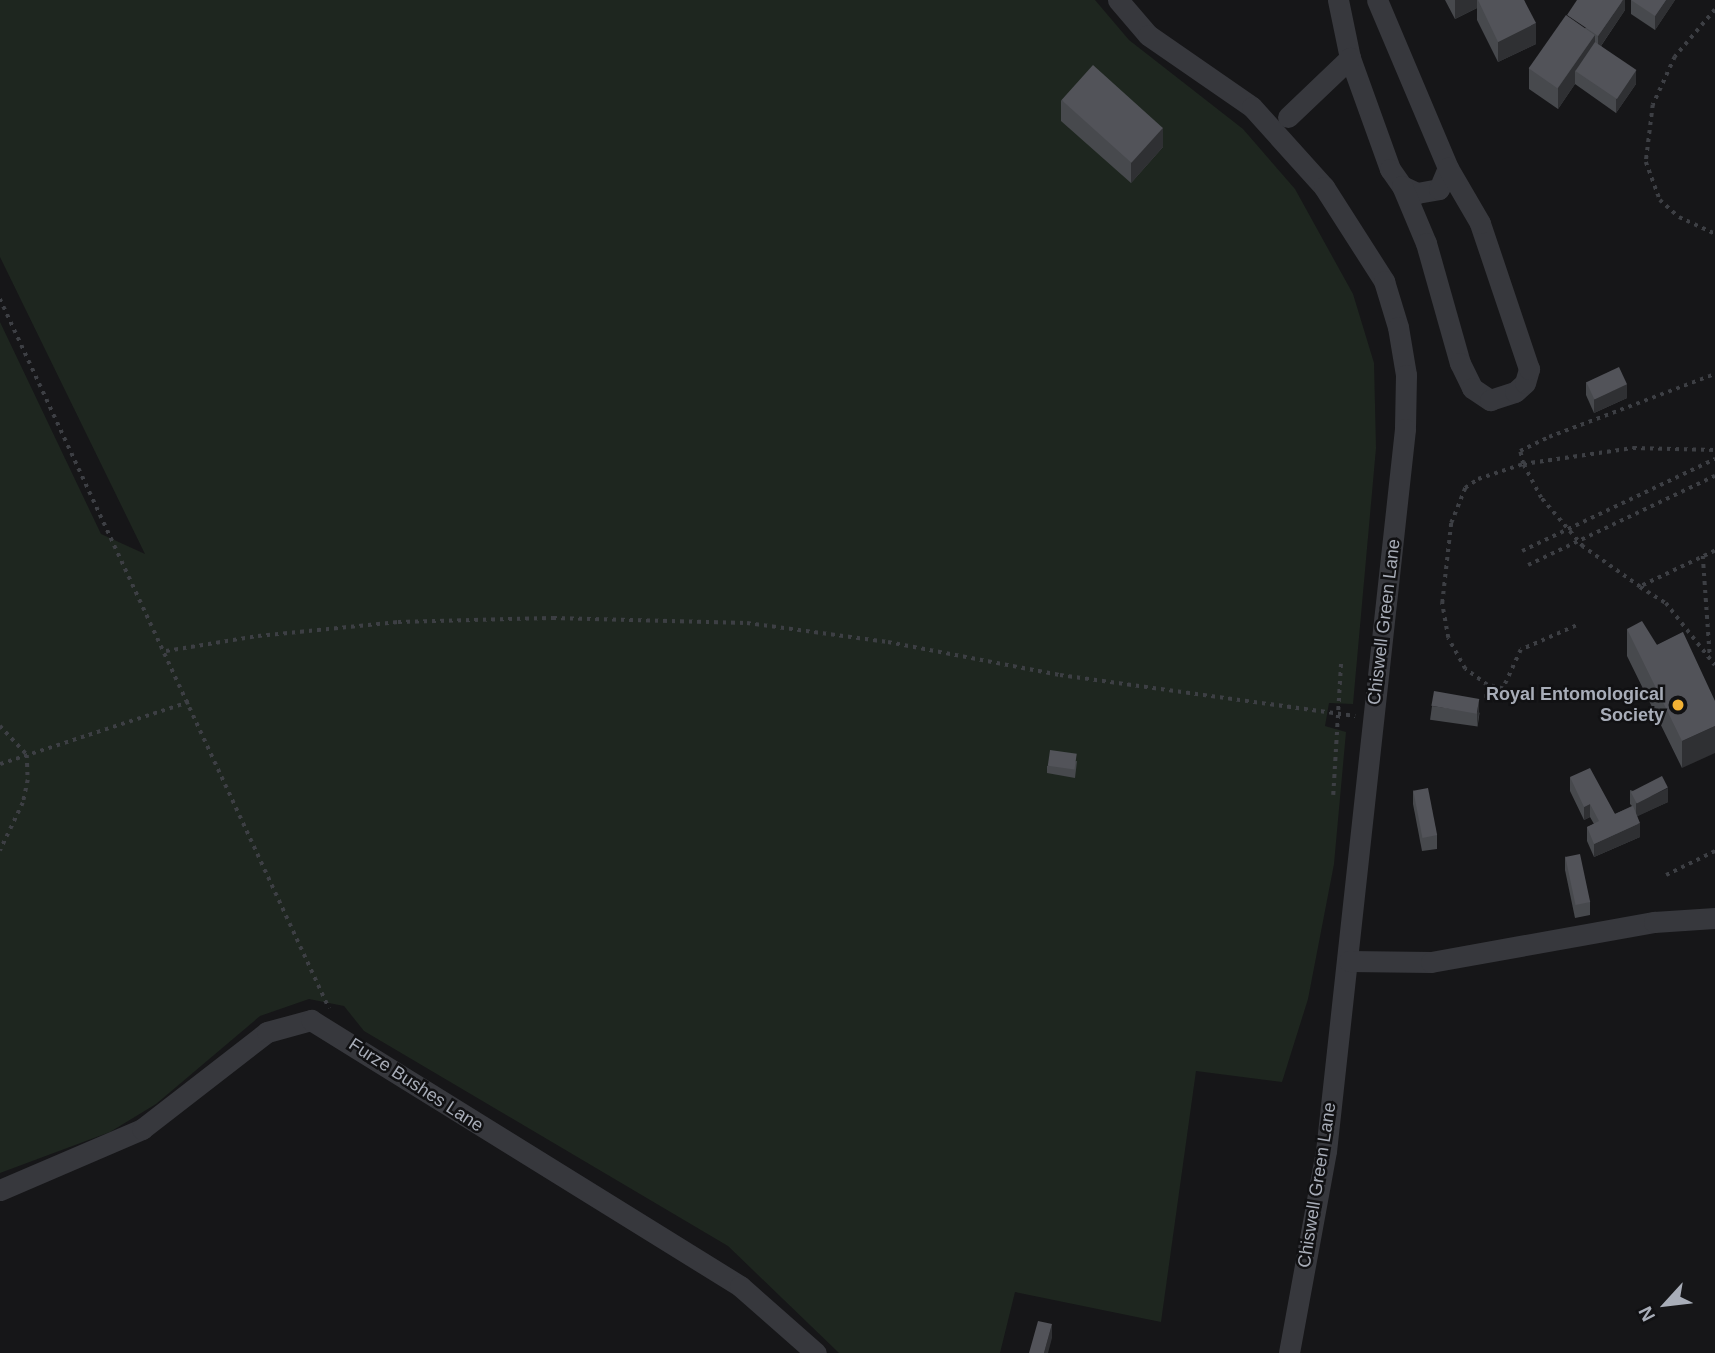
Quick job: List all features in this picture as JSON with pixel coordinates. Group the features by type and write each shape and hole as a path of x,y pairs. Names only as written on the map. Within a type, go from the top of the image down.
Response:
{"street":[{"name":"Chiswell Green Lane","path":"1118,0 1148,35 1252,107 1297,152 1384,282 1398,327 1406,375 1405,429 1349,961 1337,1023 1326,1151 1289,1353"},
{"path":"1338,0 1350,58 1372,127 1402,186 1426,243 1461,363 1472,388 1490,400 1515,392 1525,383 1529,369 1480,223 1448,168 1377,0"},
{"path":"1288,117 1350,58"},
{"path":"1402,186 1417,193 1439,189 1448,168"},
{"path":"1349,961 1431,962 1654,922 1715,918"},
{"name":"Furze Bushes Lane","path":"0,1190 142,1129 267,1031 311,1020 337,1033 394,1074 740,1286 816,1353"}],"path":[{"path":"1715,10 1675,57 1653,105 1646,162 1660,200 1679,217 1715,234"},
{"path":"0,299 326,997 337,1033"},
{"path":"1715,374 1549,437 1520,451 1523,464 1541,498 1577,541 1666,603 1715,665"},
{"path":"1576,625 1521,650 1503,689 1487,685 1465,669 1448,638 1442,603 1451,523 1465,488 1478,479 1523,464 1633,448 1715,450"},
{"path":"1522,551 1715,459"},
{"path":"1528,565 1715,476"},
{"path":"1640,587 1715,551"},
{"path":"1703,556 1704,618 1710,659"},
{"path":"166,651 258,635 398,622 553,618 747,623 888,642 1060,675 1373,718"},
{"path":"1333,795 1340,715 1341,659"},
{"path":"1486,698 1487,685"},
{"path":"0,764 189,702"},
{"path":"0,726 27,755 23,803 0,850"},
{"path":"1666,875 1715,851"}],"shaded area":[{"path":"0,0 1095,0 1129,40 1243,129 1295,189 1353,294 1374,363 1376,448 1353,704 1329,703 1325,726 1346,732 1334,864 1308,999 1282,1082 1196,1071 1161,1322 1015,1292 1000,1353 839,1353 728,1246 364,1031 344,1006 309,999 260,1016 156,1104 110,1132 0,1173 0,322 101,534 145,554 0,257"}],"building":[{"path":"1478,0 1524,0 1536,23 1498,42"},
{"path":"1577,0 1623,0 1598,36 1567,15"},
{"path":"1631,0 1666,0 1655,16"},
{"path":"1566,15 1595,35 1557,88 1529,68"},
{"path":"1595,42 1636,70 1617,99 1575,71"},
{"path":"1093,65 1163,128 1131,163 1062,100"},
{"path":"1619,367 1627,384 1594,399 1586,382"},
{"path":"1642,621 1657,645 1683,632 1715,701 1715,726 1682,741 1627,629"},
{"path":"1434,691 1479,699 1477,714 1431,706"},
{"path":"1050,750 1077,754 1075,770 1048,766"},
{"path":"1590,768 1615,814 1633,806 1640,823 1594,844 1587,827 1599,821 1590,804 1584,807 1570,777"},
{"path":"1662,776 1668,788 1637,803 1631,792"},
{"path":"1428,788 1437,835 1422,838 1413,791"},
{"path":"1580,854 1590,902 1576,905 1565,857"},
{"path":"1038,1321 1052,1324 1044,1353 1029,1353"}],"place":[{"name":"Royal Entomological Society","path":"1678,705"}]}
